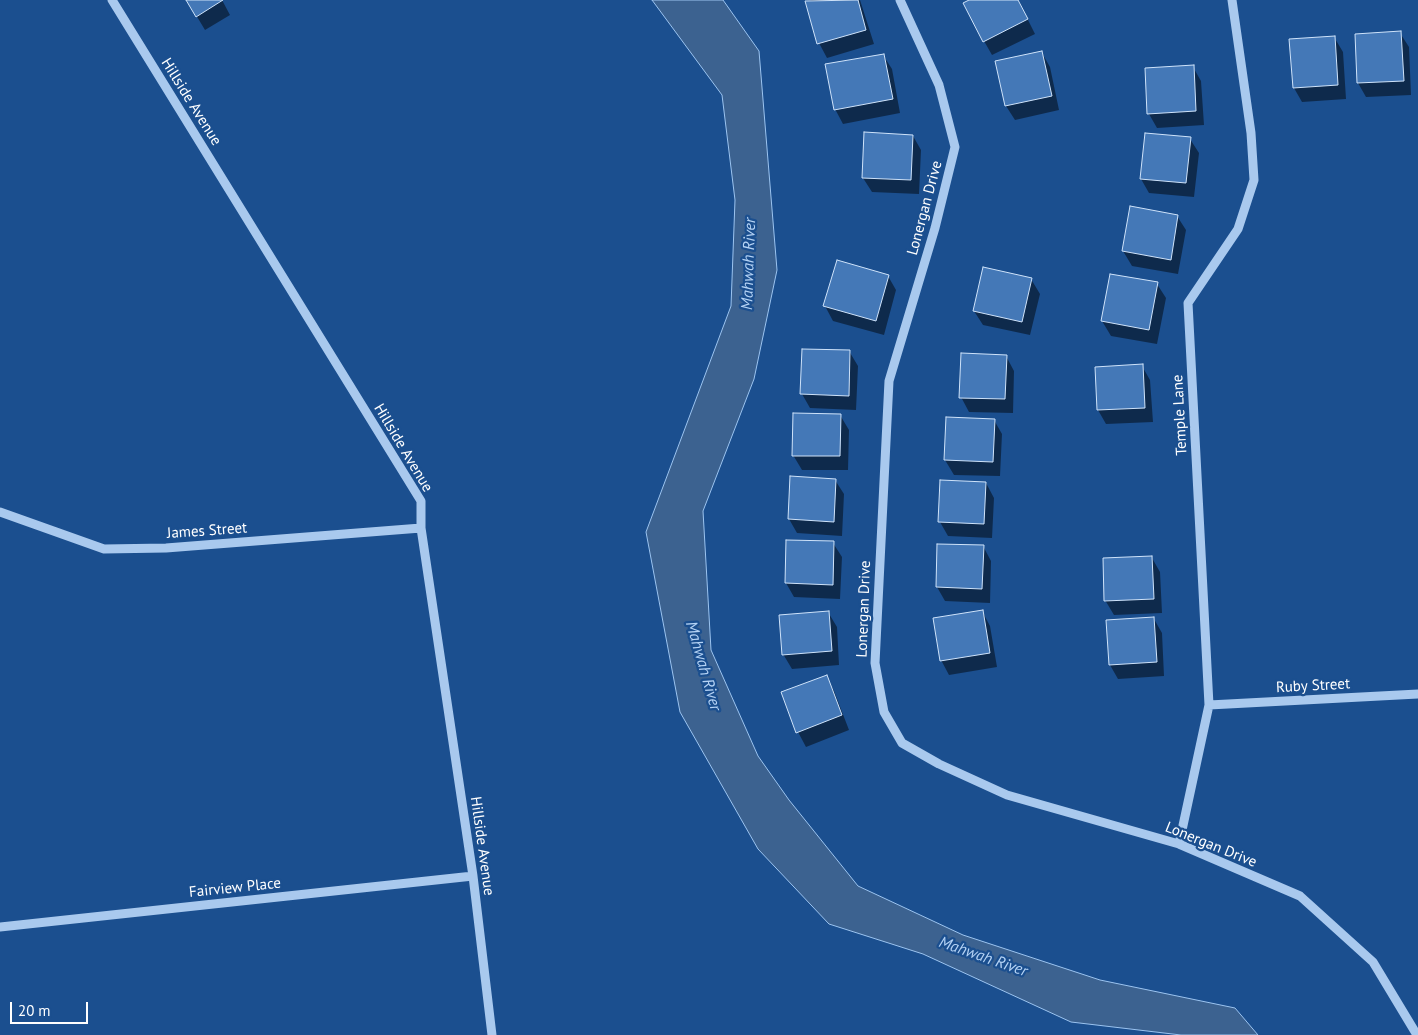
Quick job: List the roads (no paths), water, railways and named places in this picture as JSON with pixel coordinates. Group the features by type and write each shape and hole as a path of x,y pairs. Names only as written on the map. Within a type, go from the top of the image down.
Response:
{"street":[{"name":"Hillside Avenue","path":"112,0 421,500 421,528 473,876 492,1035"},
{"name":"Lonergan Drive","path":"900,0 939,84 955,147 934,228 889,381 876,662 884,712 902,743 938,764 998,791 1178,844 1300,896 1372,962 1417,1035"},
{"name":"Temple Lane","path":"1178,844 1209,706 1188,303 1238,229 1254,180 1251,133 1232,0"},
{"name":"James Street","path":"0,512 104,548 166,548 421,528"},
{"name":"Ruby Street","path":"1209,706 1418,694"},
{"name":"Fairview Place","path":"0,927 473,876"}],"water":[{"name":"Mahwah River","path":"652,0 723,0 759,51 777,270 754,379 703,511 711,650 758,756 789,800 858,886 963,935 1100,980 1235,1008 1258,1035 1181,1035 1071,1022 923,954 829,924 758,849 680,712 646,532 731,306 735,200 722,95"}]}
